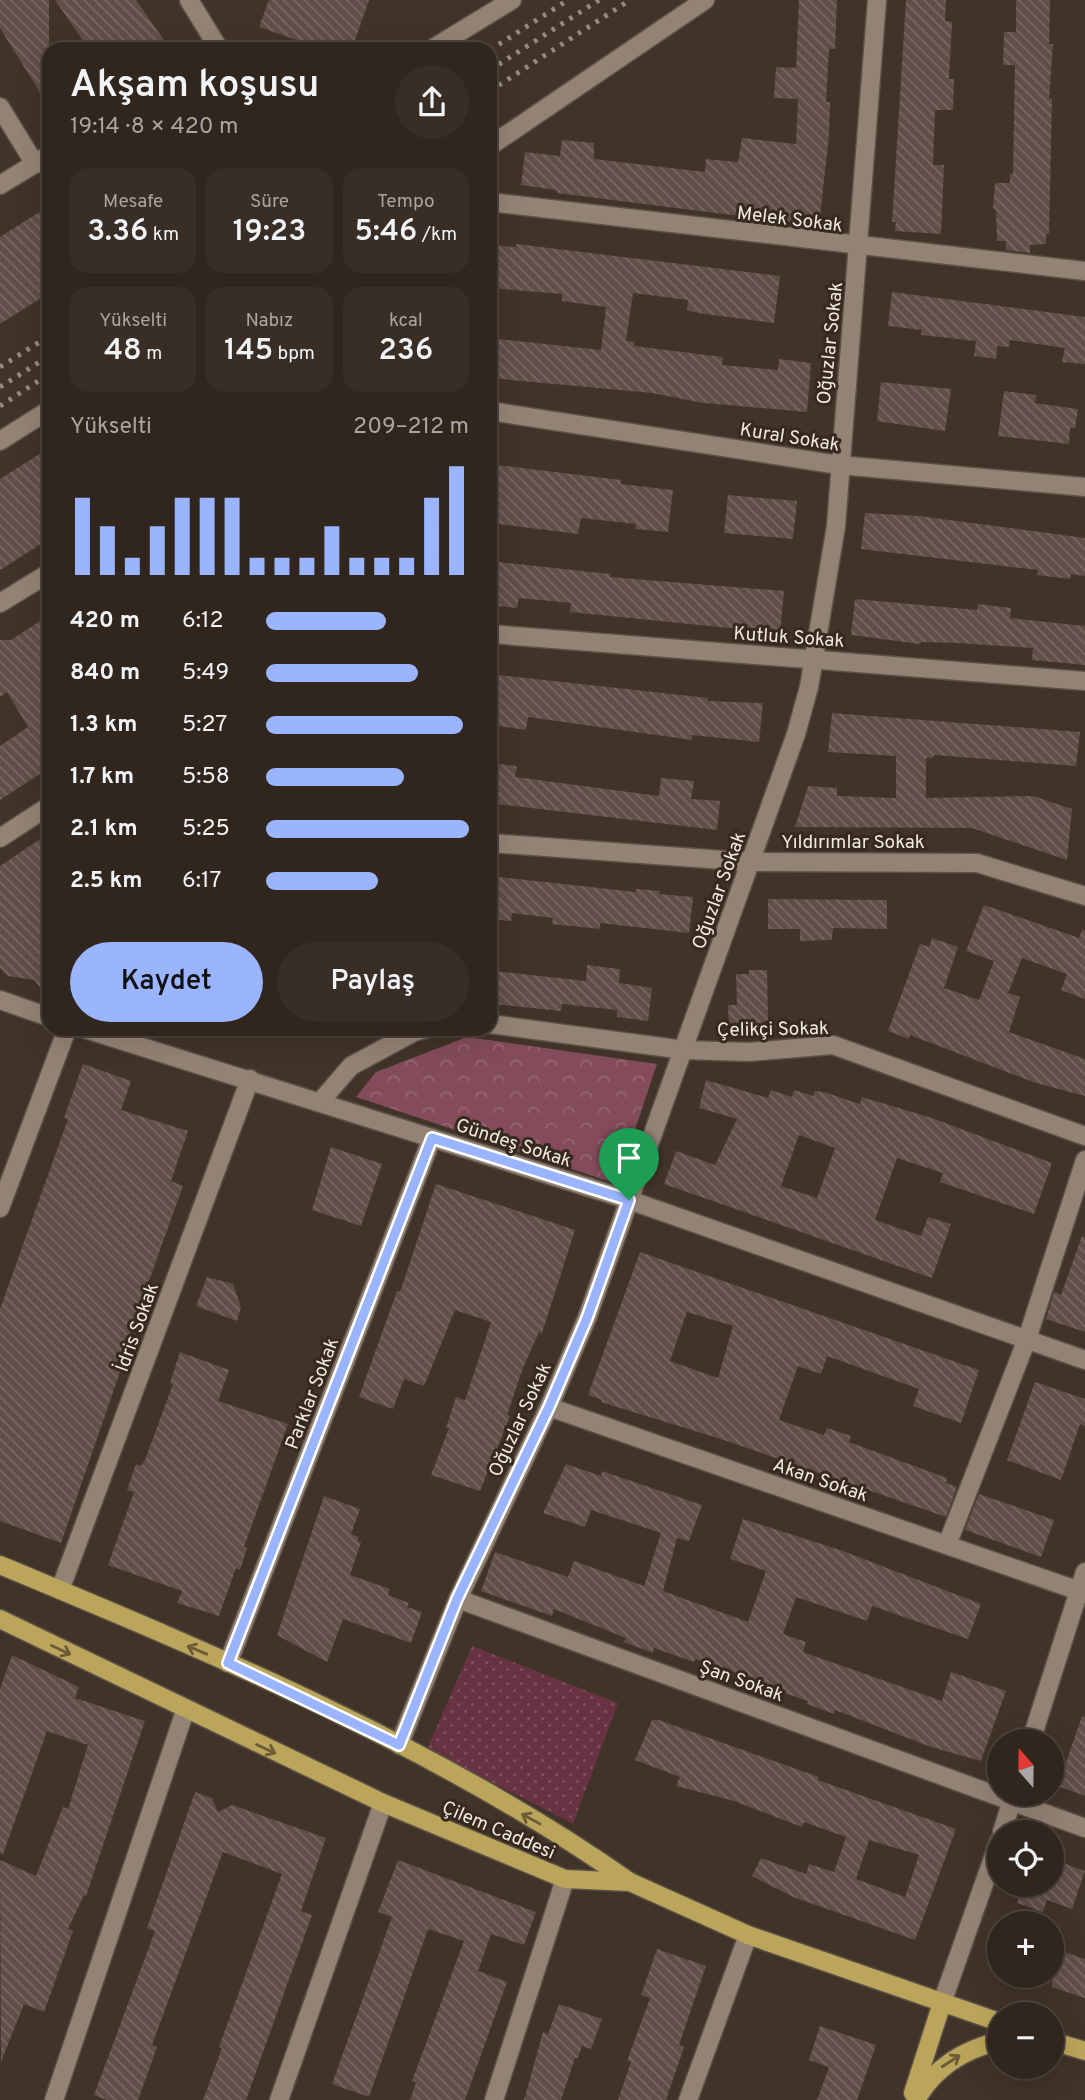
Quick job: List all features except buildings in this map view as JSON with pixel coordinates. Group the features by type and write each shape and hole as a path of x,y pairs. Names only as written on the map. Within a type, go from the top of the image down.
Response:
{"main road":[{"path":"0,1565 228,1663 399,1745 575,1843 630,1882"},
{"name":"Çilem Caddesi","path":"0,1619 185,1711 383,1803 565,1879 630,1882 748,1935 987,2018"},
{"path":"914,2100 942,2003"},
{"path":"914,2100 953,2058 987,2045"},
{"path":"1064,2045 1085,2052"}],"street":[{"path":"189,0 215,42"},
{"path":"443,42 512,0"},
{"path":"497,141 705,0"},
{"name":"Oğuzlar Sokak","path":"399,1745 457,1599 549,1407 587,1318 796,734 813,659 836,526 839,465 860,247 877,0"},
{"path":"0,107 42,160 0,185"},
{"name":"Melek Sokak","path":"497,203 1085,271"},
{"name":"Kural Sokak","path":"497,412 839,465 1085,487"},
{"path":"0,441 42,414"},
{"path":"0,603 42,577"},
{"name":"Kutluk Sokak","path":"497,635 1085,681"},
{"path":"0,838 42,811"},
{"name":"Yıldırımlar Sokak","path":"497,844 750,862 977,863 1085,897"},
{"path":"0,1000 42,1015"},
{"name":"Çelikçi Sokak","path":"497,1025 684,1049 749,1052 833,1045 1085,1136"},
{"path":"0,1208 64,1036"},
{"name":"Gündeş Sokak","path":"108,1036 629,1200 1085,1360"},
{"path":"320,1102 351,1066 407,1036"},
{"name":"İdris Sokak","path":"60,1590 250,1079"},
{"name":"Parklar Sokak","path":"228,1663 432,1138"},
{"path":"947,1545 1027,1339 1085,1160"},
{"name":"Akan Sokak","path":"549,1407 1082,1592"},
{"path":"1035,1729 1082,1592 1085,1572"},
{"name":"Şan Sokak","path":"457,1599 987,1788"},
{"path":"54,2100 185,1711"},
{"path":"279,2100 383,1803"},
{"name":"Şan Sokak","path":"1034,1806 1085,1828"},
{"path":"942,2003 987,1875"},
{"path":"494,2100 565,1879"},
{"path":"688,2100 748,1935"}],"green space":[{"path":"467,1037 657,1064 617,1184 356,1097 376,1072"}],"shaded area":[{"path":"472,1646 618,1703 573,1824 427,1749"}],"railway":[{"path":"497,46 568,0"},
{"path":"497,66 599,0"},
{"path":"497,86 630,0"},
{"path":"0,367 42,340"},
{"path":"0,387 42,360"},
{"path":"0,406 42,379"}],"route":[{"path":"432,1138 629,1200 587,1318 549,1407 457,1599 399,1745 228,1663 432,1138"}]}
